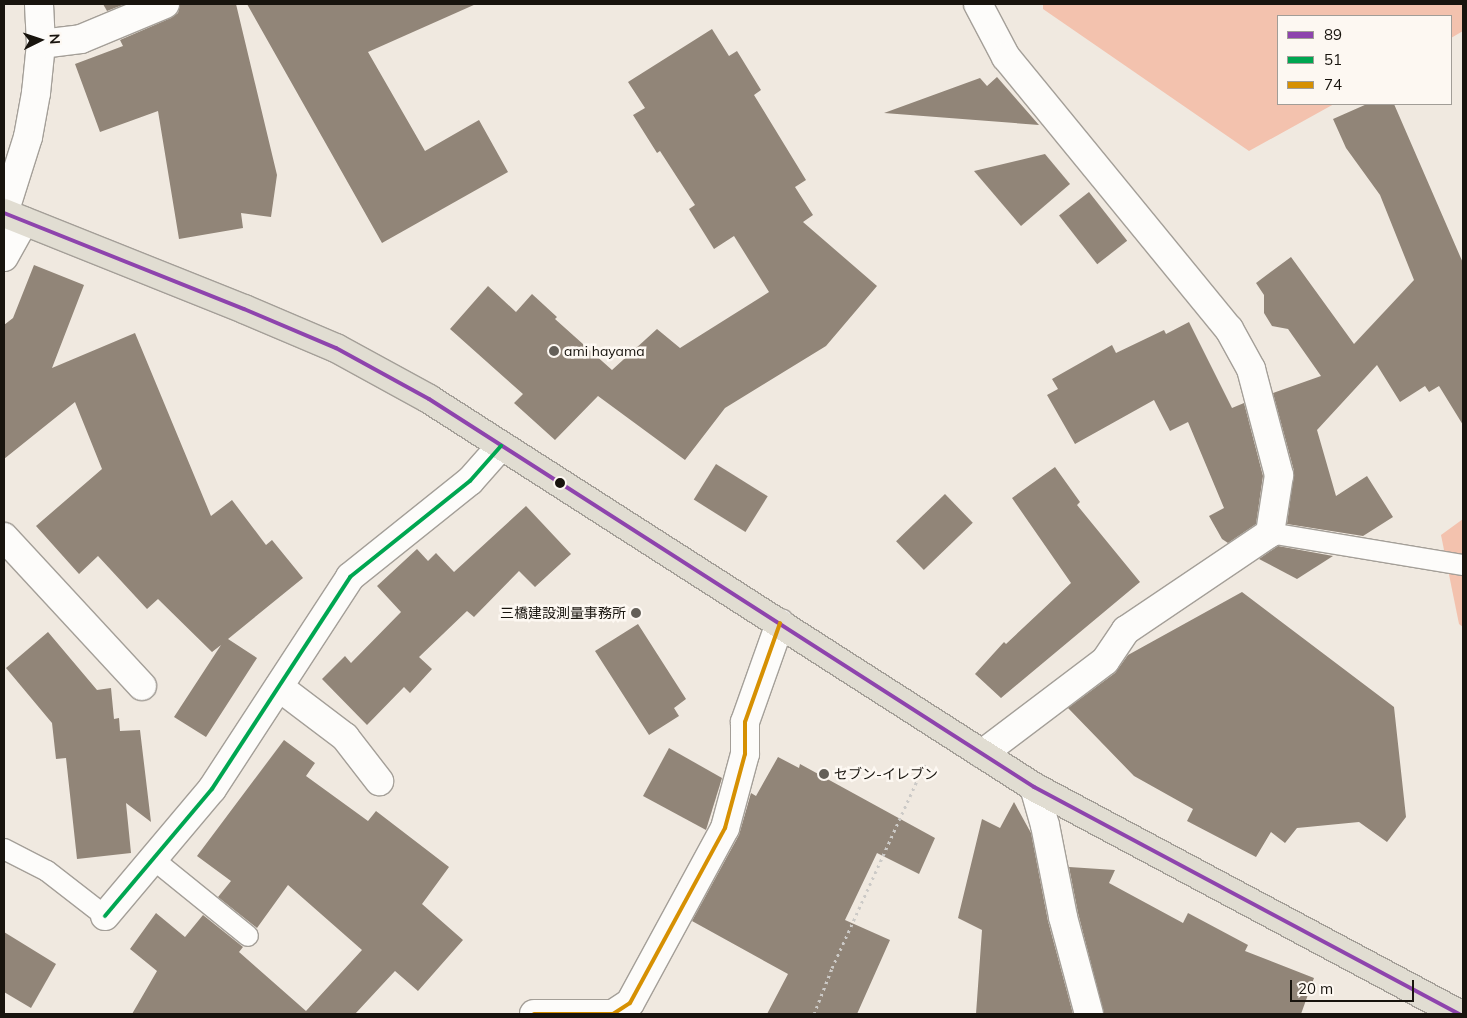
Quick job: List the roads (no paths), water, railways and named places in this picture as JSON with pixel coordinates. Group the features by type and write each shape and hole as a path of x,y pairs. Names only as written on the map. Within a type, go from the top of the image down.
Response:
{"highway":[{"path":"11,215 235,305 336,348 430,399 1034,786 1458,1014"}],"street":[{"path":"4,258 36,93 41,44 40,4"},
{"path":"41,44 81,39 165,4"},
{"path":"978,4 1006,57 1229,329 1251,369 1279,475 1270,533 1126,630 1106,660 982,754"},
{"path":"105,916 212,789 350,577 470,481 502,446"},
{"path":"4,537 142,686"},
{"path":"534,1014 613,1014 630,1003 725,828 746,754 745,722 780,623"},
{"path":"279,687 345,737 379,780"},
{"path":"1034,786 1045,825 1063,917 1089,1014"}],"lane":[{"path":"1270,533 1463,565"},
{"path":"4,849 47,871 105,916"},
{"path":"153,859 248,936"}],"place":[{"name":"ami hayama","path":"554,351"},
{"name":"三橋建設測量事務所","path":"636,613"},
{"name":"セブン-イレブン","path":"824,774"}]}
